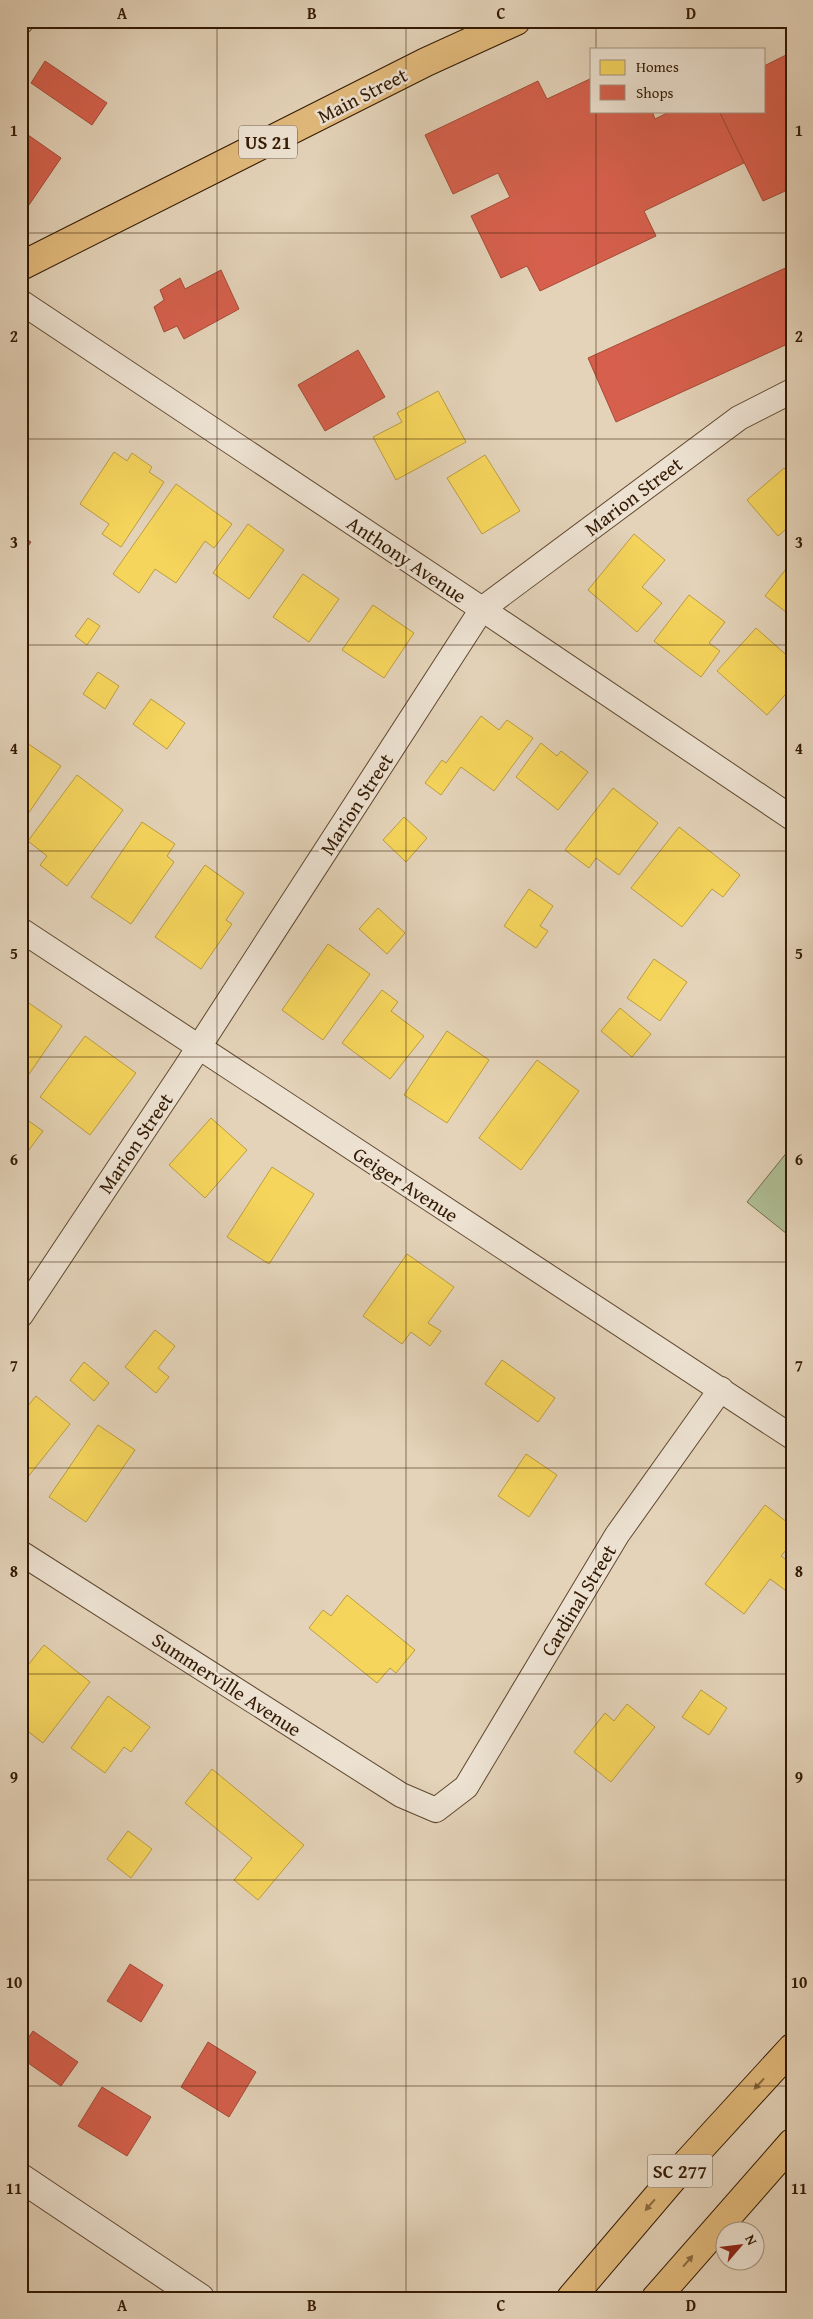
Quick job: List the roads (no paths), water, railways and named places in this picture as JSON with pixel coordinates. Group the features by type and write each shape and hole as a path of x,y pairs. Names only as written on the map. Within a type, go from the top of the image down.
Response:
{"main road":[{"name":"Main Street","path":"21,266 426,62 516,21"},
{"name":"SC 277","path":"571,2298 674,2177 792,2048"},
{"path":"656,2298 792,2143"}],"street":[{"name":"Anthony Avenue","path":"21,302 792,818"},
{"name":"Marion Street","path":"21,1315 198,1048 482,609 739,418 792,391"},
{"name":"Geiger Avenue","path":"21,930 792,1437"},
{"name":"Cardinal Street","path":"436,1810 466,1787 617,1536 721,1389"},
{"name":"Summerville Avenue","path":"21,1553 401,1795 436,1810"},
{"path":"21,2178 200,2298"}]}
